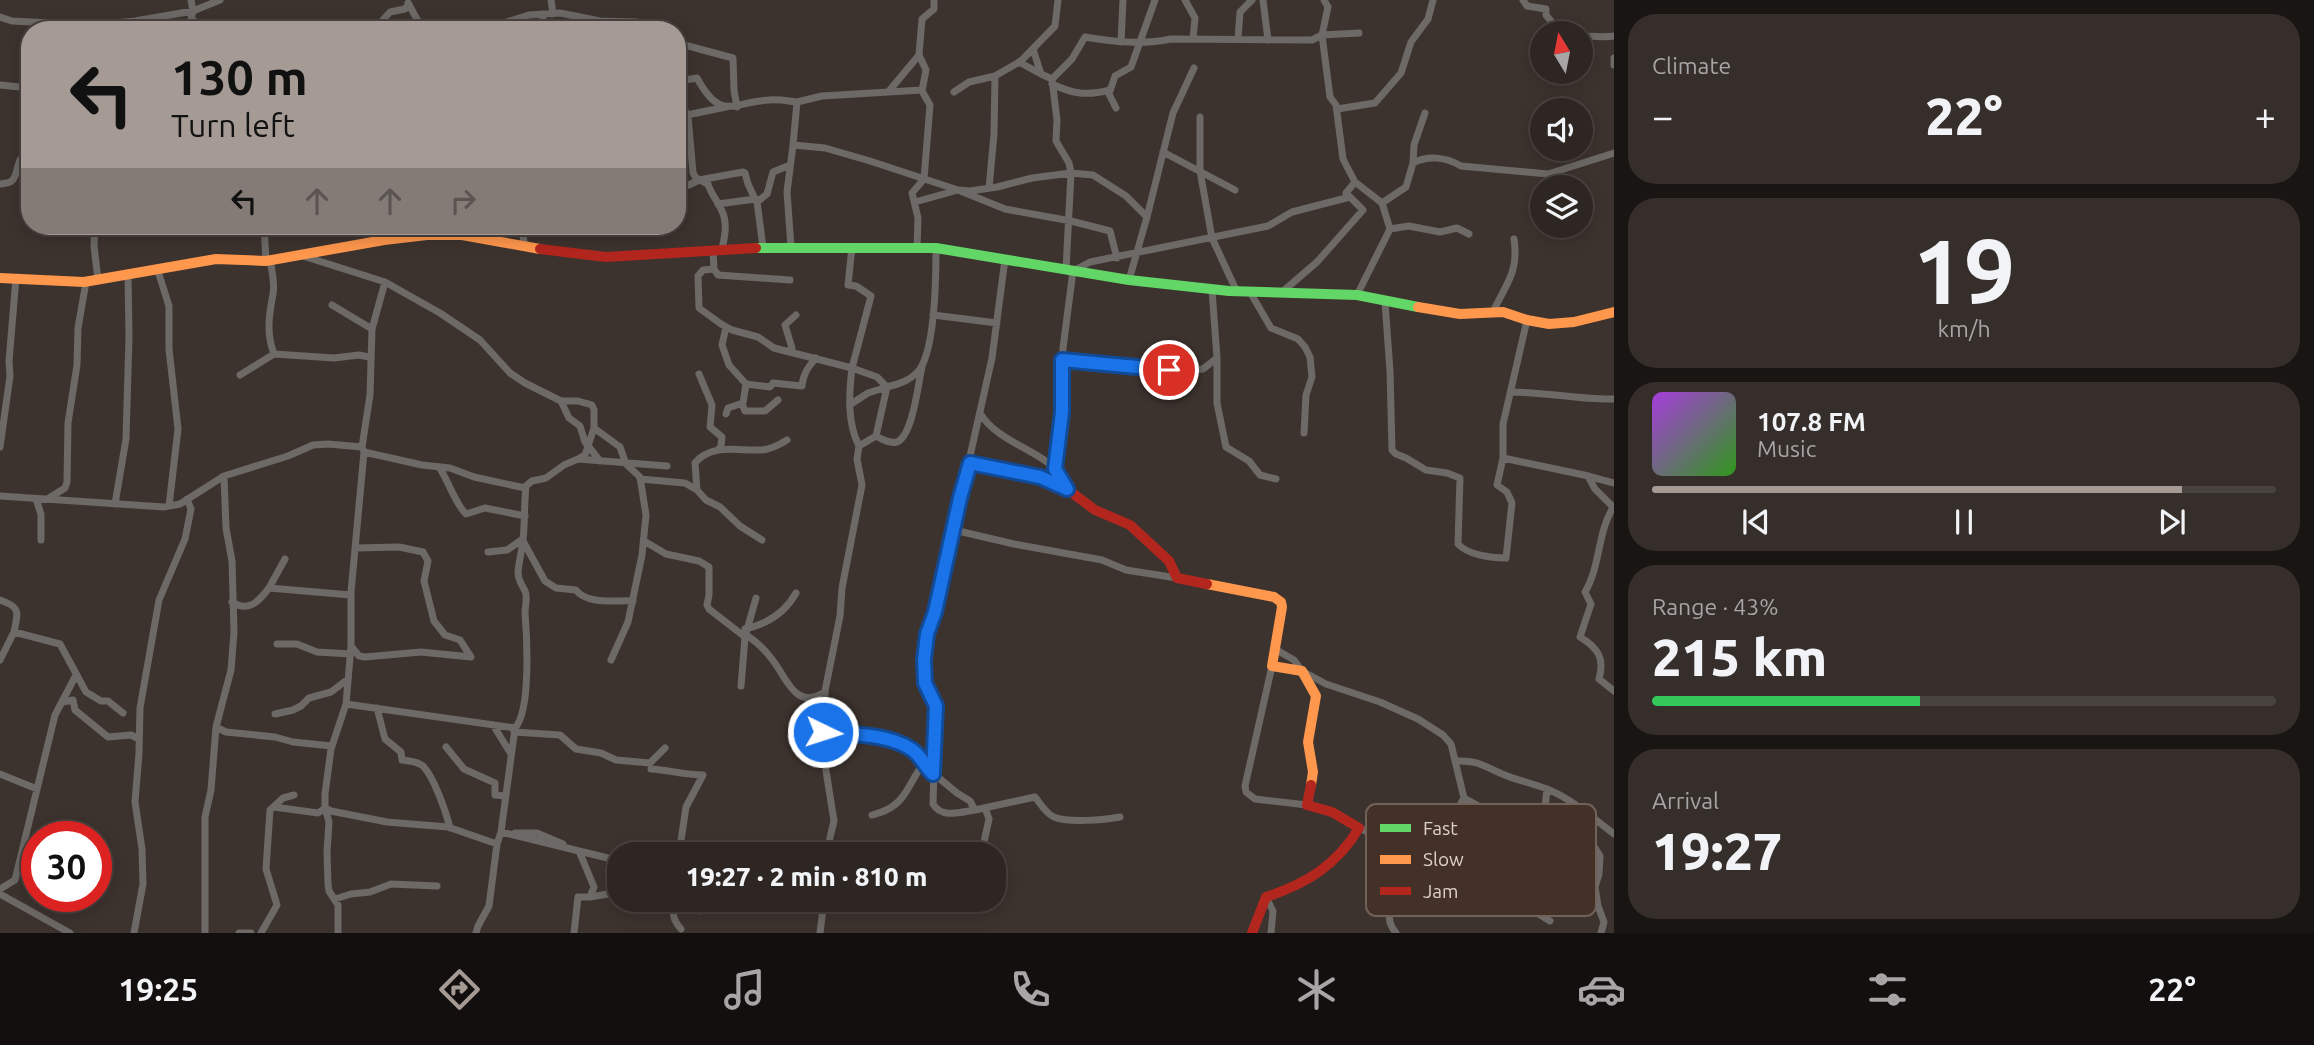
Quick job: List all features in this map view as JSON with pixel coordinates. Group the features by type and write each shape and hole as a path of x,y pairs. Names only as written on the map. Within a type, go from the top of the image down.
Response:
{"street":[{"path":"191,0 191,19 194,21"},
{"path":"154,21 193,11 220,0"},
{"path":"551,0 553,13"},
{"path":"912,193 924,179 930,105 922,90 926,69 919,55 922,19 934,9 934,0"},
{"path":"954,92 969,82 995,76 1019,62 1055,26 1058,0"},
{"path":"1121,42 1123,0"},
{"path":"1116,108 1109,94 1115,76 1131,67 1155,0"},
{"path":"1185,0 1195,18 1193,39"},
{"path":"1238,39 1240,12 1252,0"},
{"path":"1263,0 1268,40"},
{"path":"1324,0 1328,8 1322,34 1330,97 1337,109 1343,159 1355,182 1382,203 1390,229 1357,295"},
{"path":"1337,109 1375,103 1402,73 1411,42 1428,19 1433,0"},
{"path":"1523,0 1527,6 1546,9 1546,15 1551,21"},
{"path":"382,21 390,12 405,9 408,2"},
{"path":"408,2 418,21"},
{"path":"510,21 529,15 553,13 619,21"},
{"path":"542,14 543,21"},
{"path":"0,17 21,21"},
{"path":"1052,81 1072,60 1085,37 1151,43 1171,38 1311,40 1322,34 1359,33"},
{"path":"1593,36 1614,36"},
{"path":"686,45 733,58 737,107"},
{"path":"1033,49 1041,74"},
{"path":"888,91 919,55"},
{"path":"1614,58 1614,65"},
{"path":"1019,62 1072,94 1110,90"},
{"path":"1129,280 1172,113 1194,68"},
{"path":"989,188 994,134 995,76"},
{"path":"686,80 697,78 715,101 726,107"},
{"path":"1052,81 1057,120 1056,141 1069,163 1071,173 1062,412 1055,469"},
{"path":"0,85 21,87"},
{"path":"688,116 768,99 797,102 822,96 922,90"},
{"path":"791,247 787,192 797,102"},
{"path":"686,112 693,173 708,184 710,194 718,204 725,222 726,232 717,249 714,269 718,275 790,280"},
{"path":"1382,203 1406,187 1413,163 1414,145 1425,113"},
{"path":"1200,117 1200,172 1212,238 1237,292"},
{"path":"793,145 825,148 958,190 1005,209 1070,220 1110,231 1117,258"},
{"path":"1163,152 1235,190"},
{"path":"1413,163 1422,159 1448,159 1461,166 1548,174 1614,153"},
{"path":"0,184 14,181 21,160"},
{"path":"718,204 757,200 767,194 773,172 790,166"},
{"path":"686,186 699,180 746,173 748,184 757,200 763,247"},
{"path":"915,202 958,190 970,191 1071,173 1093,175 1126,196 1147,218"},
{"path":"915,176 912,193 918,218 917,248"},
{"path":"1281,293 1317,262 1360,216 1363,210 1346,193 1355,182"},
{"path":"1069,270 1090,262 1268,226 1292,212 1350,197"},
{"path":"1390,229 1409,226 1440,232 1457,228 1469,234"},
{"path":"94,235 98,280"},
{"path":"265,235 274,293 267,326 274,354"},
{"path":"0,278 86,282 216,260 268,261 404,238 463,235 524,247 606,257 763,247 936,248 1129,280 1237,292 1357,295 1460,314 1493,312 1559,324 1614,312"},
{"path":"522,235 524,247"},
{"path":"1493,312 1512,276 1516,262 1514,239"},
{"path":"829,842 834,813 826,779 823,732 825,692 862,485 859,446 852,423 852,368 871,296 856,286 848,285 852,247"},
{"path":"876,436 896,442 903,438 909,426 932,328 936,248"},
{"path":"302,256 385,282 440,313 480,340 510,373 526,383 561,401 578,401 592,405 594,428 585,455 546,478 528,483 526,488 518,573 526,593 528,641 525,702 514,730 489,906 477,933"},
{"path":"1005,259 992,358 935,612 927,634 925,683 936,706 933,804 938,811 948,814 1035,797 1051,816 1058,818 1102,820 1120,817"},
{"path":"157,268 169,306 169,349 178,429 169,506"},
{"path":"714,269 704,270 698,276 699,308 726,327 758,337 774,348 877,377 887,387"},
{"path":"115,504 126,439 128,274"},
{"path":"0,447 10,376 16,278"},
{"path":"66,499 64,489 68,478 68,423 77,365 78,328 86,282"},
{"path":"338,933 338,905 329,891 329,822 325,808 332,746 346,704 351,650 351,596 370,395 369,357 372,329 385,282"},
{"path":"1212,290 1217,403 1226,447 1249,461 1261,475 1276,480"},
{"path":"1250,292 1271,328 1298,339 1310,357 1312,377 1306,395 1304,433"},
{"path":"1385,302 1390,360 1392,450 1426,470 1461,478 1458,544 1466,550 1496,558 1506,558 1511,511 1509,496 1497,485 1503,458 1503,424 1527,320"},
{"path":"332,305 372,329"},
{"path":"789,351 792,348 785,326 796,315"},
{"path":"933,315 997,323"},
{"path":"726,327 722,345 729,365 746,384 764,388 773,383 802,386 808,367 816,358"},
{"path":"240,375 274,354 334,358 359,355 369,357"},
{"path":"1062,360 1187,371 1203,369 1217,358"},
{"path":"851,404 867,393 904,382 922,367"},
{"path":"699,374 712,405 710,427 722,437 721,446 717,450"},
{"path":"904,382 915,399"},
{"path":"746,384 742,404 745,411 765,411 778,400"},
{"path":"859,446 876,436 887,387"},
{"path":"1511,392 1536,392 1597,400 1614,399"},
{"path":"561,401 569,418 580,426 587,446 601,462"},
{"path":"726,414 729,408 742,404"},
{"path":"980,413 992,427 1055,469 1067,489"},
{"path":"594,428 620,447 626,464 640,479 646,515 644,541 628,622 611,660"},
{"path":"697,490 695,463 707,454 733,448 767,449 788,440"},
{"path":"0,496 66,499 151,508 169,506 187,499 224,476 288,456 313,445 328,443 363,449 422,465 450,468 474,477 526,488"},
{"path":"1503,458 1614,483"},
{"path":"578,459 667,466"},
{"path":"970,463 1040,477 1067,489 1095,510 1130,525 1169,561 1177,578"},
{"path":"439,467 452,487 460,508 466,513 485,508 524,516"},
{"path":"634,471 653,479"},
{"path":"205,933 204,836 216,727 231,670 233,632 232,561 226,528 224,476"},
{"path":"1588,476 1595,489 1614,507 1606,518 1592,579 1585,592 1591,604 1580,636 1598,652 1602,668 1599,680 1614,691"},
{"path":"640,479 685,483 762,540"},
{"path":"41,514 49,500 64,489"},
{"path":"36,499 41,514 41,540"},
{"path":"134,933 144,884 135,802 139,708 159,600 185,539 191,509 187,499"},
{"path":"954,530 1102,560 1126,569 1278,599 1282,607 1272,666 1245,786 1246,792 1255,799 1307,805 1332,812 1366,831"},
{"path":"488,552 507,551 523,540"},
{"path":"523,540 539,573 550,585 576,590 590,599 633,601"},
{"path":"644,541 666,554 699,561 709,567 709,609 737,631 754,640 773,659 787,684 798,695 811,698 825,692"},
{"path":"277,644 297,643 317,652 351,650 365,657 421,652 471,657 460,640 445,635 434,621 424,581 428,561 423,552 399,547 355,548"},
{"path":"232,602 237,606 256,603 269,588 285,559"},
{"path":"269,588 351,596"},
{"path":"746,634 770,621 789,605 796,593"},
{"path":"741,686 746,634 757,598"},
{"path":"0,600 14,605 18,614 14,632 0,660"},
{"path":"14,632 60,644 86,692 101,701 108,701 123,713"},
{"path":"1275,649 1294,660 1316,696 1308,742 1312,772 1307,805"},
{"path":"1272,666 1302,671 1336,688 1380,702 1418,719 1443,735 1451,744 1464,798 1461,804"},
{"path":"70,933 0,892 16,880 55,715 76,675"},
{"path":"275,714 293,710 309,698 331,692 348,679"},
{"path":"63,702 73,700 86,692"},
{"path":"73,700 75,710 108,737 131,735 139,738"},
{"path":"346,704 560,736 576,749 601,753 616,760 650,763 665,748"},
{"path":"377,708 388,743 401,752 402,760 416,762 424,767 444,807 450,828"},
{"path":"494,725 511,755"},
{"path":"216,727 226,732 332,746"},
{"path":"823,732 896,741 916,752 923,765 970,801 975,810"},
{"path":"446,747 464,769 495,783 495,795 506,796"},
{"path":"1455,761 1464,760 1489,766 1498,772 1547,789 1574,804"},
{"path":"872,815 893,806 901,799 923,765"},
{"path":"651,769 703,775 685,807 681,842"},
{"path":"0,774 37,789"},
{"path":"1545,804 1547,789"},
{"path":"261,933 277,905 266,869 270,810 283,798 294,795"},
{"path":"1464,798 1475,804"},
{"path":"274,807 318,813 325,808"},
{"path":"325,808 387,821 450,828 497,844"},
{"path":"984,842 989,819 985,808"},
{"path":"1596,820 1614,834"},
{"path":"1252,933 1266,897 1303,883 1328,867 1348,847 1359,828"},
{"path":"501,832 607,858"},
{"path":"1596,850 1600,856 1596,884"},
{"path":"579,851 593,882 590,897"},
{"path":"335,899 370,892 391,884 438,886"},
{"path":"1596,893 1604,922 1601,933"},
{"path":"575,933 578,897 607,894"},
{"path":"1266,897 1273,911 1271,933"},
{"path":"673,912 681,929"},
{"path":"820,933 823,912"},
{"path":"1388,916 1390,926 1396,933"},
{"path":"1542,916 1550,921"},
{"path":"239,933 251,933"}],"traffic: fast":[{"path":"756,248 936,248 1129,280 1229,291 1357,295 1418,307"}],"traffic: slow":[{"path":"0,278 84,282 216,259 266,261 427,235 462,235 540,249"},
{"path":"1418,307 1460,314 1503,312 1549,324 1574,322 1614,312"},
{"path":"1207,584 1274,597 1281,602 1272,666 1302,671 1316,696 1308,742 1313,772 1311,785"}],"traffic: jam":[{"path":"540,249 606,257 756,248"},
{"path":"970,463 1040,477 1067,489 1095,510 1130,525 1169,561 1177,578 1207,584"},
{"path":"1252,933 1266,897 1319,872 1341,853 1359,828 1332,812 1307,805 1311,785"}],"route":[{"path":"823,732 896,741 916,752 923,765 933,774 936,706 925,683 923,671 927,634 935,612 970,463 1040,477 1067,489 1055,469 1062,412 1062,360 1169,370"}]}
